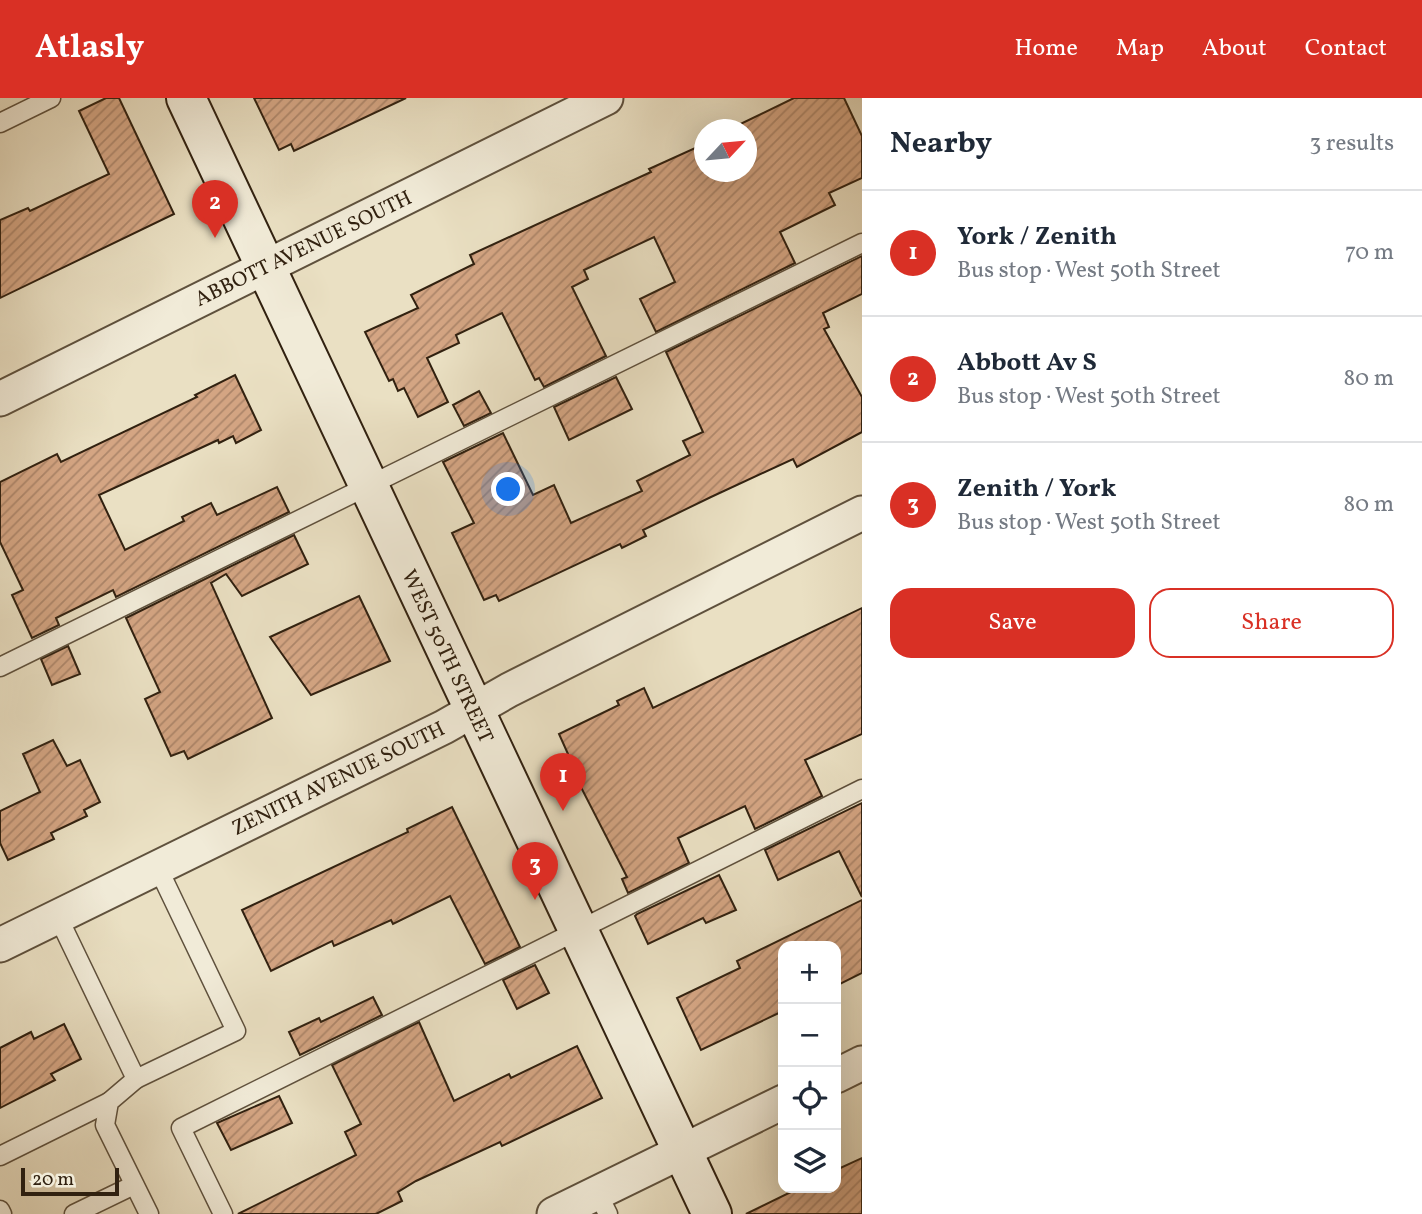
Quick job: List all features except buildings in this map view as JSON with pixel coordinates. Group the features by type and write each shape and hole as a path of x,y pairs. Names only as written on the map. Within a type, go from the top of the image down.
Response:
{"main road":[{"name":"WEST 50TH STREET","path":"186,98 712,1214"}],"street":[{"name":"ABBOTT AVENUE SOUTH","path":"0,399 606,98"},
{"name":"ZENITH AVENUE SOUTH","path":"0,945 862,513"},
{"path":"841,1074 862,1063"},
{"path":"554,1214 602,1203 683,1151 778,1104"}],"lane":[{"path":"0,123 51,98"},
{"path":"0,667 862,243"},
{"path":"223,1214 181,1128 576,929 862,789"},
{"path":"0,1156 109,1102 136,1079 236,1031 158,868"},
{"path":"58,918 136,1079"},
{"path":"109,1102 104,1125 149,1214"},
{"path":"74,1214 134,1185"}],"place":[{"name":"Abbott Av S","path":"215,238"},
{"name":"York / Zenith","path":"563,811"},
{"name":"Zenith / York","path":"535,900"}]}
